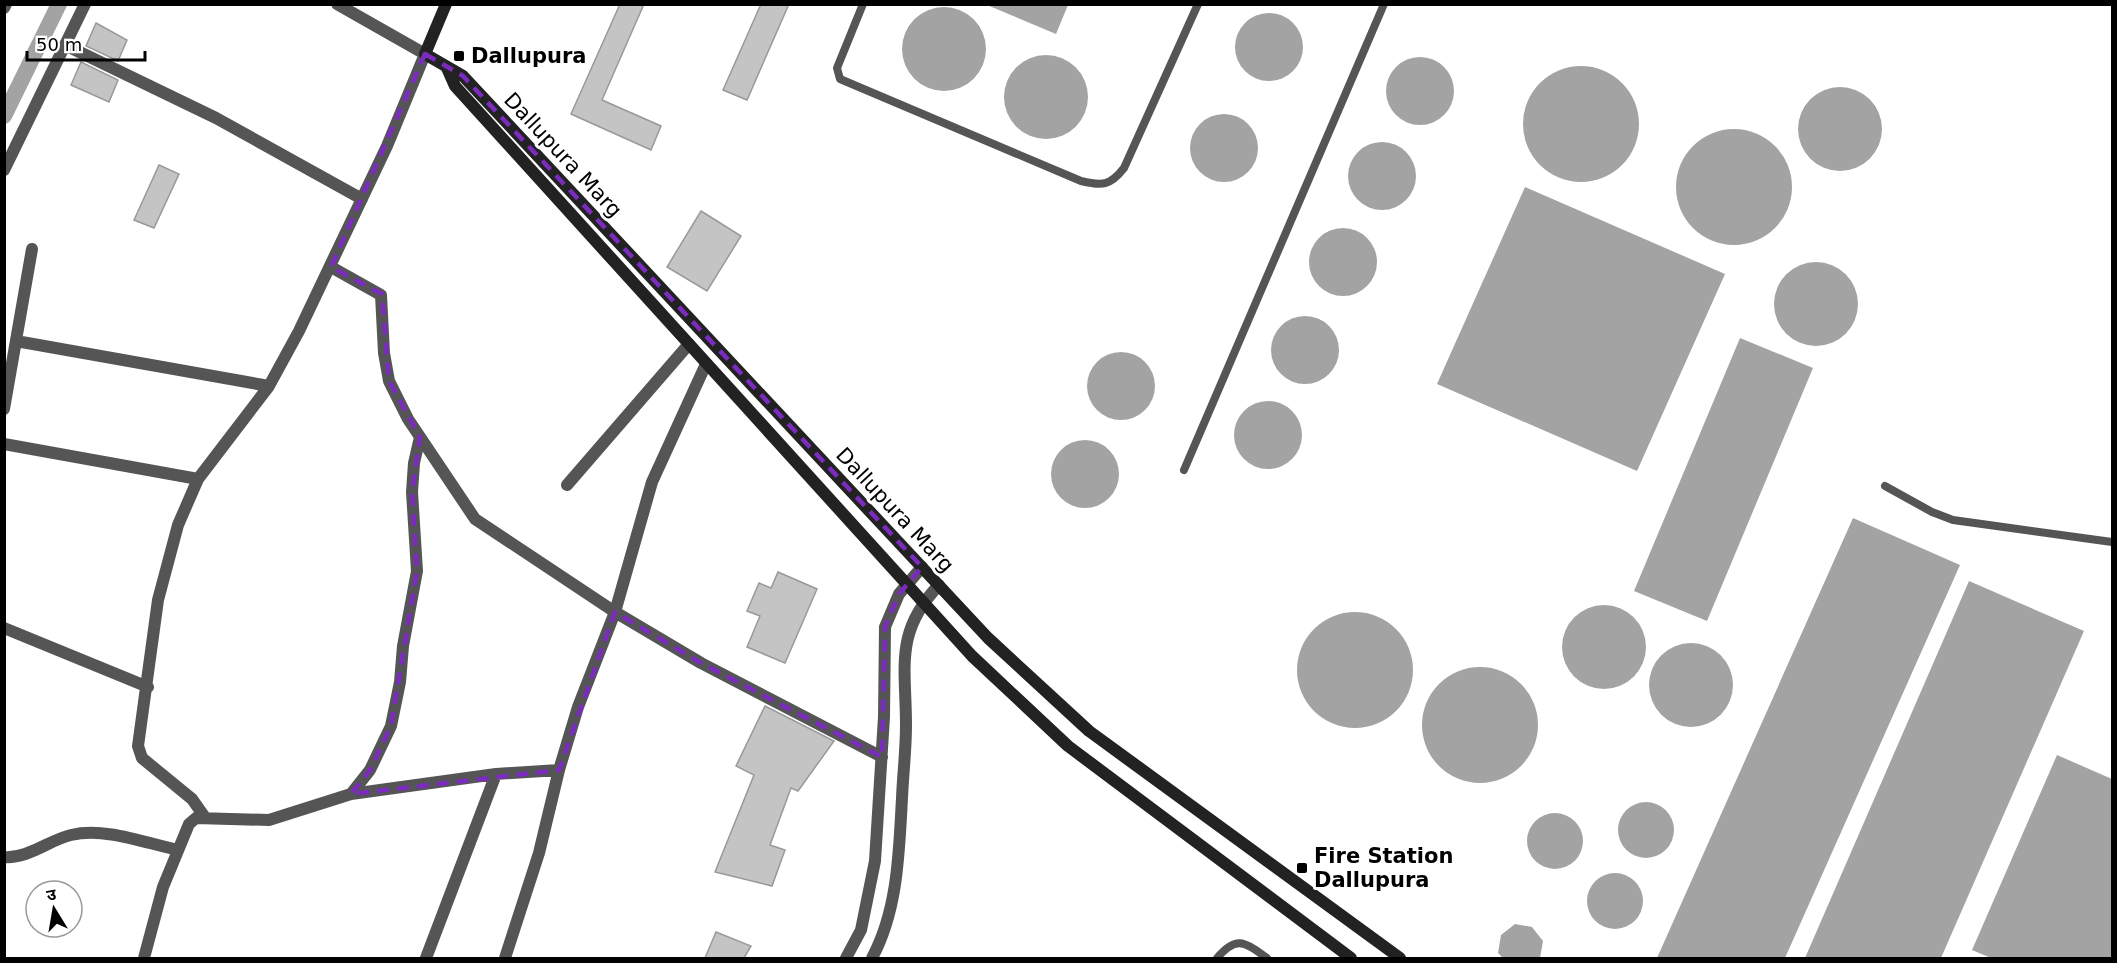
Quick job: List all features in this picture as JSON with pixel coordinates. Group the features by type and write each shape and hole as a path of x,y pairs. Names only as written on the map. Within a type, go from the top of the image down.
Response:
{"main road":[{"path":"446,4 425,54 447,68"},
{"name":"Dallupura Marg","path":"447,68 455,86 972,656 1068,746 1351,958"},
{"name":"Dallupura Marg","path":"447,68 464,76 988,638 1089,731 1400,958"}],"street":[{"path":"4,170 84,4"},
{"path":"204,816 192,799 142,758 139,753 138,733 148,687 158,600 178,525 198,480 268,386 331,267 425,54 337,4"},
{"path":"65,45 216,118 362,199"},
{"path":"4,409 32,249"},
{"path":"331,267 381,295 384,353 389,381 408,419 475,519 615,612 701,663 882,757"},
{"path":"16,341 268,386"},
{"path":"567,485 688,344"},
{"path":"505,958 539,853 559,771 578,707 615,612 652,482 706,364"},
{"path":"351,794 370,770 391,726 400,682 403,646 417,571 412,492 414,463 420,437"},
{"path":"4,444 198,480"},
{"path":"846,958 861,930 876,861 882,757 885,627 893,604 922,567"},
{"path":"872,958 883,938 898,866 906,727 903,657 910,629 922,603 939,585"},
{"path":"4,628 148,687"},
{"path":"144,958 163,887 178,850 189,824 204,816 269,820 351,794 496,774 559,771"},
{"path":"426,958 496,774"},
{"path":"4,857 24,854 68,835 82,832 119,837 178,850"}],"lane":[{"path":"863,4 837,68 840,79 1081,182 1103,186 1114,181 1124,168 1198,4"},
{"path":"1184,470 1384,4"},
{"path":"1885,486 1932,512 1953,520 2112,542"},
{"path":"1216,958 1233,943 1242,943 1266,958"}],"highlighted area":[{"path":"425,54 463,76 922,567 899,594 885,627 882,757 701,663 615,612 559,770 351,794 370,770 391,726 417,571 412,492 420,437 389,381 382,294 331,267"}],"shaded area":[{"path":"987,5 1068,5 1056,34"},
{"path":"936,7 952,7 968,14 979,25 986,41 983,65 974,79 952,91 936,91 920,84 909,73 902,57 902,41 909,25 920,14"},
{"path":"1269,13 1282,16 1293,23 1300,34 1303,47 1300,60 1293,71 1282,78 1269,81 1256,78 1245,71 1238,60 1235,47 1238,34 1245,23 1256,16"},
{"path":"1038,55 1054,55 1070,62 1081,73 1088,89 1085,113 1076,127 1054,139 1038,139 1022,132 1011,121 1004,105 1004,89 1011,73 1022,62"},
{"path":"1420,57 1433,60 1444,67 1451,78 1454,91 1451,104 1444,115 1433,122 1420,125 1407,122 1396,115 1389,104 1386,91 1389,78 1396,67 1407,60"},
{"path":"1581,66 1603,70 1622,83 1635,102 1639,124 1635,146 1622,165 1603,178 1581,182 1559,178 1540,165 1527,146 1523,124 1527,102 1540,83 1559,70"},
{"path":"1832,87 1848,87 1864,94 1875,105 1882,121 1879,145 1870,159 1848,171 1832,171 1816,164 1805,153 1798,137 1798,121 1805,105 1816,94"},
{"path":"1224,114 1237,117 1248,124 1255,135 1258,148 1255,161 1248,172 1237,179 1224,182 1211,179 1200,172 1193,161 1190,148 1193,135 1200,124 1211,117"},
{"path":"1734,129 1756,133 1775,146 1788,165 1792,187 1788,209 1775,228 1756,241 1734,245 1712,241 1693,228 1680,209 1676,187 1680,165 1693,146 1712,133"},
{"path":"1382,142 1395,145 1406,152 1413,163 1416,176 1413,189 1406,200 1395,207 1382,210 1369,207 1358,200 1351,189 1348,176 1351,163 1358,152 1369,145"},
{"path":"1525,187 1725,274 1637,471 1437,384"},
{"path":"1343,228 1356,231 1367,238 1374,249 1377,262 1374,275 1367,286 1356,293 1343,296 1330,293 1319,286 1312,275 1309,262 1312,249 1319,238 1330,231"},
{"path":"1808,262 1824,262 1840,269 1851,280 1858,296 1855,320 1846,334 1824,346 1808,346 1792,339 1781,328 1774,312 1774,296 1781,280 1792,269"},
{"path":"1305,316 1318,319 1329,326 1336,337 1339,350 1336,363 1329,374 1318,381 1305,384 1292,381 1281,374 1274,363 1271,350 1274,337 1281,326 1292,319"},
{"path":"1740,338 1813,368 1707,621 1634,591"},
{"path":"1121,352 1134,355 1145,362 1152,373 1155,386 1152,399 1145,410 1134,417 1121,420 1108,417 1097,410 1090,399 1087,386 1090,373 1097,362 1108,355"},
{"path":"1268,401 1281,404 1292,411 1299,422 1302,435 1299,448 1292,459 1281,466 1268,469 1255,466 1244,459 1237,448 1234,435 1237,422 1244,411 1255,404"},
{"path":"1085,440 1098,443 1109,450 1116,461 1119,474 1116,487 1109,498 1098,505 1085,508 1072,505 1061,498 1054,487 1051,474 1054,461 1061,450 1072,443"},
{"path":"1853,518 1960,565 1785,958 1657,958"},
{"path":"1969,581 2084,631 1941,958 1805,958"},
{"path":"1596,605 1612,605 1628,612 1639,623 1646,639 1643,663 1634,677 1612,689 1596,689 1580,682 1569,671 1562,655 1562,639 1569,623 1580,612"},
{"path":"1355,612 1377,616 1396,629 1409,648 1413,670 1409,692 1396,711 1377,724 1355,728 1333,724 1314,711 1301,692 1297,670 1301,648 1314,629 1333,616"},
{"path":"1683,643 1699,643 1715,650 1726,661 1733,677 1730,701 1721,715 1699,727 1683,727 1667,720 1656,709 1649,693 1649,677 1656,661 1667,650"},
{"path":"1480,667 1502,671 1521,684 1534,703 1538,725 1534,747 1521,766 1502,779 1480,783 1458,779 1439,766 1426,747 1422,725 1426,703 1439,684 1458,671"},
{"path":"2057,755 2112,779 2112,958 1991,958 1972,950"},
{"path":"1640,802 1652,802 1662,806 1670,814 1674,830 1670,846 1662,854 1652,858 1640,858 1630,854 1622,846 1618,836 1618,824 1622,814 1630,806"},
{"path":"1549,813 1561,813 1571,817 1579,825 1583,841 1579,857 1571,865 1561,869 1549,869 1539,865 1531,857 1527,847 1527,835 1531,825 1539,817"},
{"path":"1609,873 1621,873 1631,877 1639,885 1643,901 1639,917 1631,925 1621,929 1609,929 1599,925 1591,917 1587,907 1587,895 1591,885 1599,877"},
{"path":"1515,924 1532,927 1543,941 1540,958 1503,958 1498,953 1501,935"}],"building":[{"path":"620,4 644,4 602,100 661,126 651,150 571,114"},
{"path":"761,4 789,4 747,100 723,90"},
{"path":"96,23 127,40 118,61 86,46"},
{"path":"81,62 118,80 109,102 71,85"},
{"path":"159,165 179,174 154,228 134,220"},
{"path":"701,211 741,236 707,291 667,267"},
{"path":"778,572 817,589 785,663 747,647 760,616 747,611 759,583 771,588"},
{"path":"765,706 834,741 798,791 791,788 770,845 785,850 772,886 715,872 754,775 736,766"},
{"path":"716,932 751,946 744,958 705,958"}],"waterway":[{"path":"4,116 59,4"}],"place":[{"name":"Dallupura","path":"459,56"},
{"name":"Fire Station Dallupura","path":"1302,868"}]}
